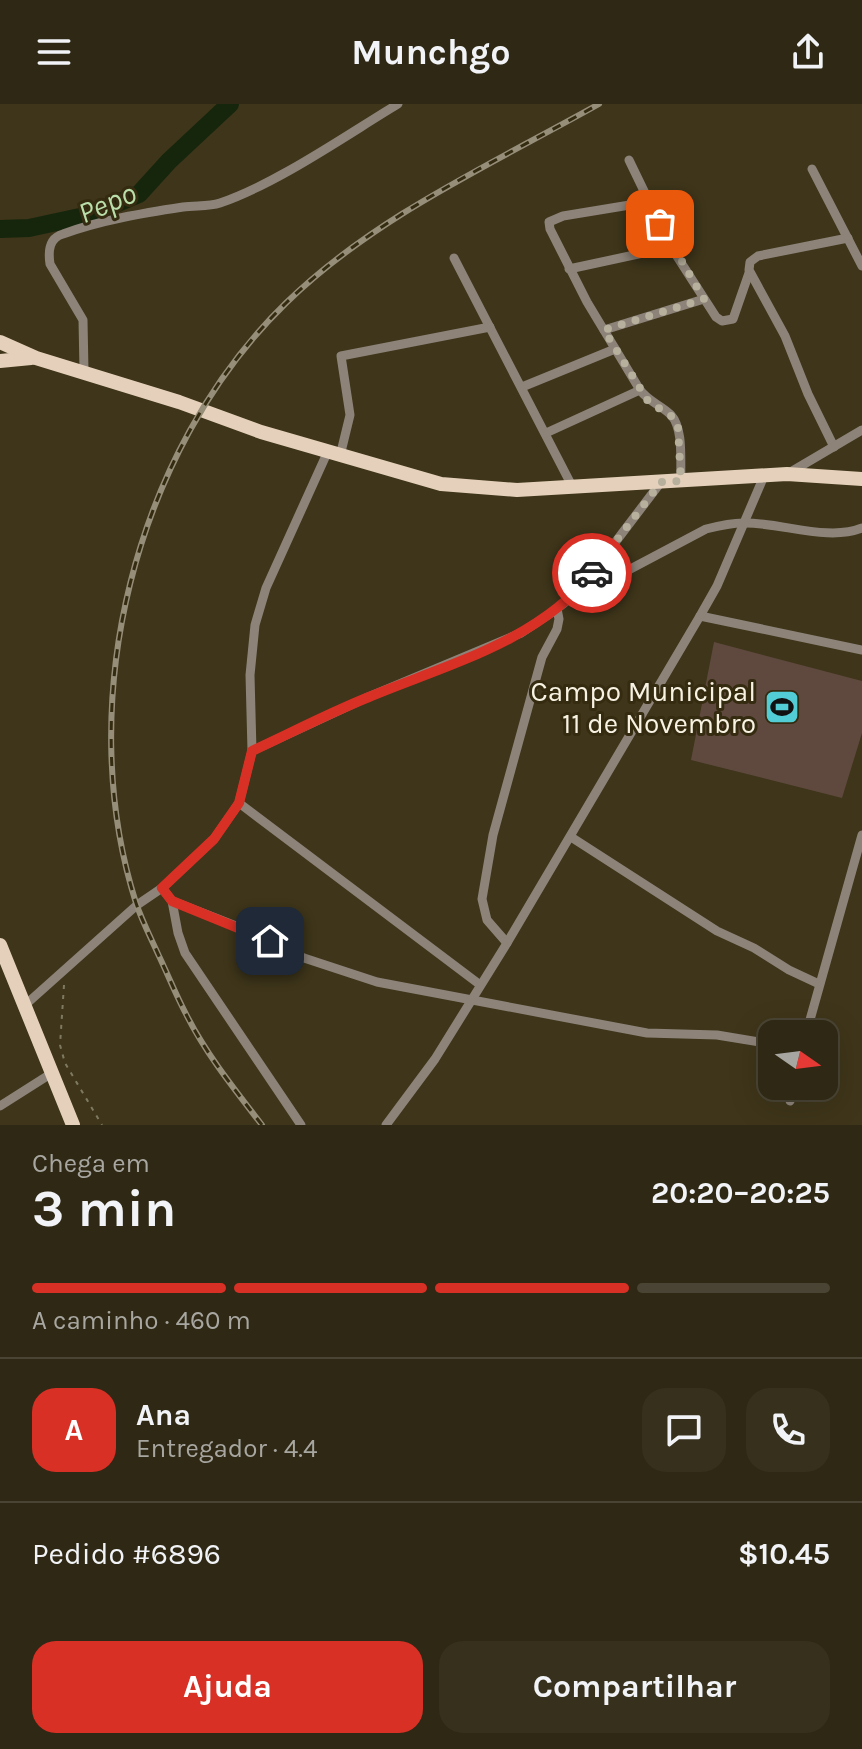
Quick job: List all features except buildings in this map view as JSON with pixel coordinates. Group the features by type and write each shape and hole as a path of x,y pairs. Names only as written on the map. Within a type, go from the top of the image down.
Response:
{"main road":[{"path":"0,342 36,358 84,371 261,432 412,477 462,487 517,490 787,474 862,479"},
{"path":"0,361 36,358"},
{"path":"0,945 73,1125"}],"street":[{"path":"84,371 83,320 50,264 48,253 52,240 59,235 185,206 216,204 247,192 398,104"},
{"path":"629,160 671,247 716,317 728,321 733,319 750,262 758,256 848,238"},
{"path":"812,169 848,238 858,250 862,266"},
{"path":"648,202 563,216 549,222 569,269 640,390 648,401 674,418 678,428 681,481"},
{"path":"569,269 671,247"},
{"path":"454,258 572,486"},
{"path":"749,273 785,336 834,447"},
{"path":"604,330 704,299"},
{"path":"24,1006 137,905 162,888 214,839 239,803 252,751 250,675 255,625 266,588 334,454 350,415 341,356 490,327"},
{"path":"522,387 615,349"},
{"path":"546,433 640,390"},
{"path":"787,474 862,430"},
{"path":"386,1125 435,1059 507,943 700,616 717,586 764,476"},
{"path":"252,751 366,698 521,633 576,594 661,482"},
{"path":"576,594 604,583 706,529 745,523 840,533 862,528"},
{"path":"507,943 487,920 482,899 493,835 542,657 557,629 557,609"},
{"path":"700,616 862,650"},
{"path":"239,803 479,984"},
{"path":"810,1020 862,835"},
{"path":"571,837 717,931 763,952 789,970 819,984"},
{"path":"162,888 172,901 185,953 301,1125"},
{"path":"172,901 332,968 377,982 647,1033 717,1035 758,1042"},
{"path":"0,1106 52,1073"}],"path":[{"path":"65,968 60,1045 71,1073 102,1125"}],"shaded area":[{"name":"Campo Municipal 11 de Novembro","path":"714,642 862,681 862,733 842,798 691,760"}],"waterway":[{"name":"Pepo","path":"0,229 29,228 89,215 139,194 230,104"}],"railway":[{"path":"262,1125 212,1057 179,1000 136,903 118,826 111,745 116,664 130,583 155,504 190,430 234,363 286,303 320,272 395,218 599,104"}],"way so far":[{"path":"592,573 661,482 681,481 678,428 674,418 648,401 604,330 704,299 660,224"}],"place":[{"name":"Campo Municipal 11 de Novembro","path":"782,707"}],"route":[{"path":"270,941 172,901 162,888 214,839 239,803 252,751 366,698 521,633 576,594 592,573"}]}
